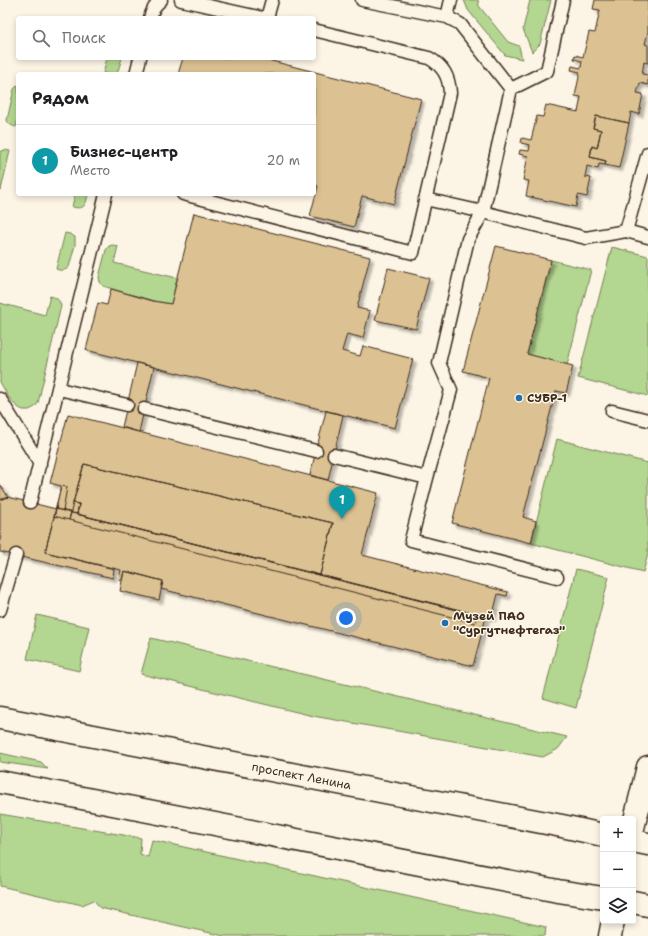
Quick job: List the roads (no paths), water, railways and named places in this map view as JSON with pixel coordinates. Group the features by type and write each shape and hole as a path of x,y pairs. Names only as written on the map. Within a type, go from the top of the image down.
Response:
{"main road":[{"name":"проспект Ленина","path":"0,718 600,834"},
{"path":"636,816 648,767"},
{"path":"0,782 558,891 600,898"},
{"path":"636,842 648,844"},
{"path":"636,903 648,905"},
{"path":"610,936 612,924"}],"lane":[{"path":"151,16 154,6 161,0"},
{"path":"181,0 254,16"},
{"path":"268,16 272,0"},
{"path":"362,0 447,18 460,24 511,89"},
{"path":"447,18 451,0"},
{"path":"511,89 547,71 563,0"},
{"path":"191,196 412,253 450,93 450,85 447,76 437,63 429,58 316,30"},
{"path":"136,72 140,60"},
{"path":"511,89 483,212 468,239 439,363 451,390 411,540 557,577"},
{"path":"626,231 648,153"},
{"path":"30,502 105,196"},
{"path":"425,199 586,238 626,231 648,237"},
{"path":"59,389 127,405"},
{"path":"0,399 40,464"},
{"path":"144,409 316,451"},
{"path":"612,411 648,420"},
{"path":"334,455 427,478"},
{"path":"1,602 16,555"}],"place":[{"name":"СУБР-1","path":"519,398"},
{"name":"Бизнес-центр","path":"342,519"},
{"name":"Музей ПАО \"Сургутнефтегаз\"","path":"445,623"}]}
